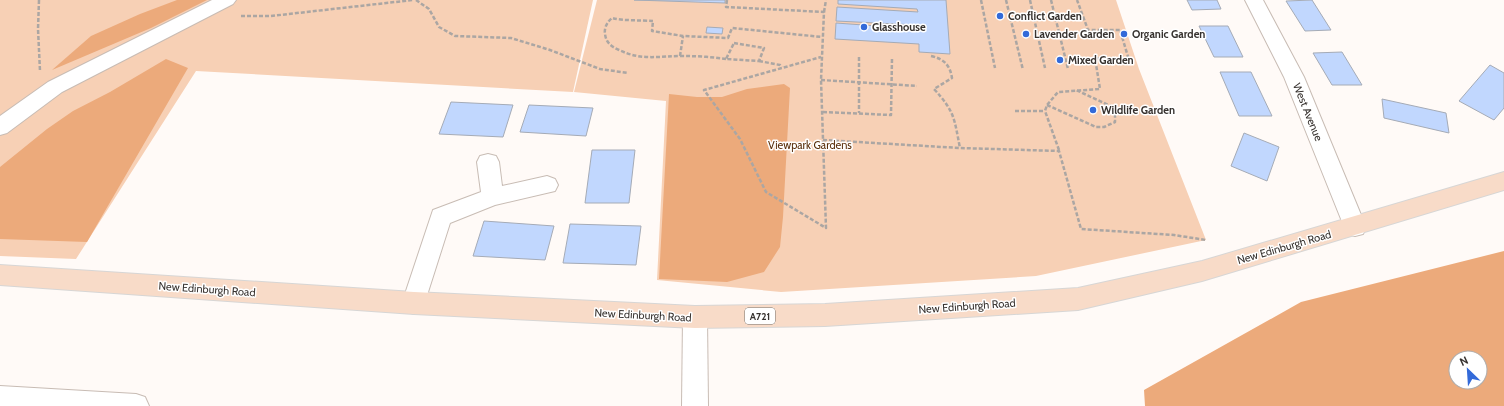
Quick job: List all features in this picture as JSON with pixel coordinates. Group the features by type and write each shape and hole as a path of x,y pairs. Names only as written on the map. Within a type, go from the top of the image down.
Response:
{"main road":[{"name":"New Edinburgh Road","path":"0,275 414,303 695,317 825,315 1078,299 1202,271 1504,181"}],"street":[{"path":"0,127 55,87 227,0"},
{"name":"West Avenue","path":"1254,0 1294,77 1355,226"},
{"path":"488,162 493,197"},
{"path":"414,303 440,218 493,197 548,185"},
{"path":"695,317 695,406"},
{"path":"0,398 136,406"}],"path":[{"path":"39,0 38,29 41,98"},
{"path":"197,16 271,16 414,0 429,9 439,27 455,36 511,38 550,50 600,69 628,73"},
{"path":"727,0 726,7 824,12"},
{"path":"821,57 704,90 740,139 766,192 826,228 821,57 826,0"},
{"path":"981,0 995,68"},
{"path":"1006,0 1023,70"},
{"path":"1030,0 1045,68"},
{"path":"1051,0 1068,69"},
{"path":"1077,0 1088,30 1120,30 1128,60 1095,58 1100,89 1058,92 1047,105 1045,111 1059,150 1081,229 1206,240"},
{"path":"783,68 780,65 759,61 680,56 637,58 610,45 605,36 606,22 612,18 619,20 629,19 653,21 652,31 683,36 728,38 732,28 822,37"},
{"path":"680,56 683,36"},
{"path":"726,59 734,44 764,48 759,61"},
{"path":"931,56 941,57 949,65 951,71 952,78 934,89 948,104 954,116 960,148"},
{"path":"859,57 859,113"},
{"path":"823,112 891,115 892,58"},
{"path":"821,80 917,86"},
{"path":"1047,105 1077,118 1091,127 1106,128 1115,122 1115,108 1076,90"},
{"path":"1015,111 1045,111"},
{"path":"823,140 960,148 1059,150"}],"green space":[{"path":"0,0 593,0 573,92 196,71 76,259 0,256"},
{"name":"Viewpark Gardens","path":"597,0 1116,0 1139,69 1206,240 1036,276 781,292 657,280 666,101 574,92"}],"shaded area":[{"path":"177,0 207,0 151,28 52,70 91,36 140,14"},
{"path":"166,59 188,68 87,242 0,239 0,167 47,129 73,111 110,92"},
{"path":"784,84 790,88 780,247 764,272 727,282 659,279 669,94 697,97 722,97 747,89"},
{"path":"1504,251 1504,406 1145,406 1144,390 1301,302"}],"building":[{"path":"634,0 725,0 725,3"},
{"name":"Glasshouse","path":"838,0 946,0 950,54 919,52 919,44 835,39 836,23 918,29 917,25 836,21 837,7 918,12 917,9 838,4"},
{"path":"1187,0 1217,0 1221,9 1192,10"},
{"path":"1312,0 1331,30 1305,31 1286,1"},
{"path":"1199,26 1228,26 1243,57 1214,57"},
{"path":"707,27 723,28 722,34 706,33"},
{"path":"1342,52 1362,85 1332,85 1313,53"},
{"path":"1490,65 1504,73 1504,108 1494,120 1459,101"},
{"path":"1220,72 1251,72 1272,116 1239,116"},
{"path":"1382,99 1446,113 1449,133 1384,118"},
{"path":"451,102 513,105 503,137 439,134"},
{"path":"529,105 593,108 586,136 520,132"},
{"path":"1244,133 1279,147 1267,181 1231,166"},
{"path":"592,150 635,150 629,203 585,203"},
{"path":"484,221 554,226 545,260 473,256"},
{"path":"570,224 641,226 636,265 563,263"}],"place":[{"name":"Conflict Garden","path":"1000,16"},
{"name":"Glasshouse","path":"864,27"},
{"name":"Lavender Garden","path":"1026,34"},
{"name":"Organic Garden","path":"1124,34"},
{"name":"Mixed Garden","path":"1060,60"},
{"name":"Wildlife Garden","path":"1093,110"}]}
